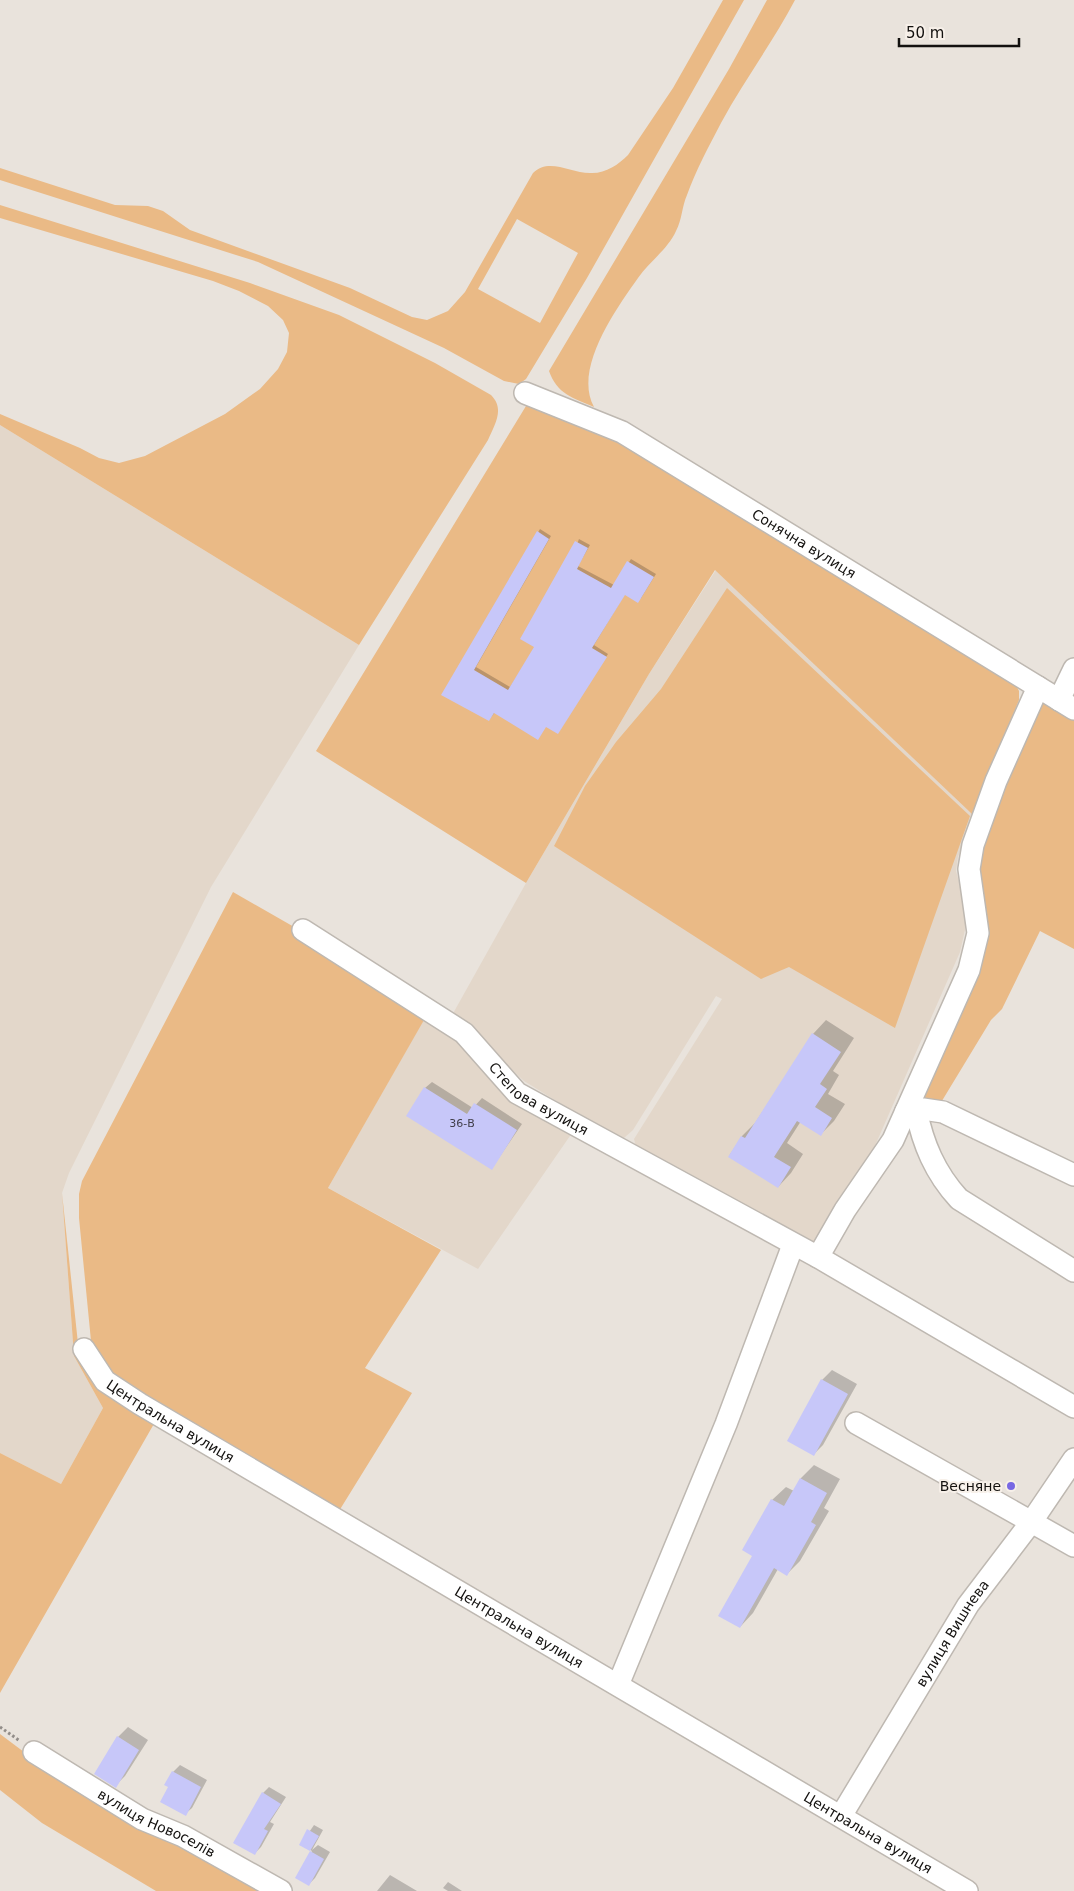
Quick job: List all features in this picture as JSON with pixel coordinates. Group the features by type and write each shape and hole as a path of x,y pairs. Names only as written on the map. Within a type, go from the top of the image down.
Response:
{"street":[{"name":"Сонячна вулиця","path":"525,393 622,432 1067,705"},
{"path":"1067,705 1074,669"},
{"path":"818,1257 845,1210 881,1160 911,1110 924,1073 976,951 978,934 970,869 973,845 996,782 1038,687"},
{"name":"Степова вулиця","path":"303,930 464,1033 517,1093 818,1257 1074,1407"},
{"path":"924,1073 931,1094 943,1112"},
{"path":"911,1110 943,1112 1074,1175"},
{"path":"911,1110 935,1167 959,1199 1074,1271"},
{"path":"618,1685 726,1424 793,1245"},
{"name":"Центральна вулиця","path":"84,1349 105,1381 140,1404 967,1891"},
{"path":"856,1423 1032,1520 1074,1546"},
{"name":"вулиця Вишнева","path":"841,1816 968,1605 1032,1520 1074,1459"},
{"name":"вулиця Новоселів","path":"34,1752 142,1818 183,1836 281,1891"}],"path":[{"path":"0,1727 34,1752"}],"shaded area":[{"path":"723,0 744,0 587,278 526,379 519,384 504,381 444,348 258,262 0,180 0,168 115,205 148,206 163,211 190,230 350,288 412,317 427,320 448,311 465,292 533,173 539,168 553,166 596,173 616,165 628,155 673,88","holes":["517,219 578,253 540,323 478,289"]},
{"path":"767,0 795,0 712,140 685,199 680,222 673,238 638,278 609,322 600,340 589,375 589,392 594,407 573,398 556,385 549,371 729,69"},
{"path":"0,205 250,283 339,315 435,363 491,395 495,400 498,411 496,422 488,440 359,645 0,425 0,414 99,458 119,463 145,456 225,414 260,389 278,369 287,352 289,333 283,320 268,306 239,291 213,281 0,218"},
{"path":"531,403 608,435 1016,685 1019,691 1019,700 973,815 715,570 649,674 526,883 316,751 526,406"},
{"path":"0,425 359,645 211,887 69,1173 62,1193 74,1356 103,1408 61,1484 0,1453"},
{"path":"716,570 973,815 958,857 956,871 965,903 967,921 960,952 874,1148 842,1194 813,1244 636,1147 634,1139 722,999 716,996 633,1130 624,1138 618,1139 524,1081 465,1026 451,1017 526,883 649,674"},
{"path":"727,588 970,816 895,1028 789,967 761,979 554,846 585,786 616,742 661,689"},
{"path":"1038,700 1074,716 1074,949 1040,931 1002,1009 991,1020 934,1114 916,1094 979,949 972,869"},
{"path":"233,892 432,1006 328,1188 441,1250 365,1368 412,1393 339,1511 124,1387 92,1351 79,1218 79,1194 82,1181"},
{"path":"428,1012 572,1133 478,1269 328,1188"},
{"path":"62,1193 79,1353 155,1422 0,1693 0,1453 61,1484 103,1408 74,1356"},
{"path":"0,1734 32,1758 271,1891 156,1891 42,1823 0,1790"}],"building":[{"path":"537,531 549,539 474,670 508,690 534,647 520,639 575,541 588,548 577,569 611,588 627,561 654,577 638,603 625,595 592,648 607,657 558,734 546,727 538,740 494,713 489,721 441,695"},
{"path":"812,1033 841,1052 820,1084 827,1089 815,1107 832,1118 821,1136 797,1121 774,1157 791,1167 778,1188 728,1157 741,1136 745,1138"},
{"path":"424,1087 467,1114 474,1103 517,1130 492,1170 406,1116"},
{"path":"821,1379 848,1394 814,1456 787,1441"},
{"path":"800,1478 827,1493 811,1522 816,1525 787,1576 774,1568 740,1628 718,1616 752,1556 742,1550 771,1499 784,1506"},
{"path":"117,1736 139,1750 116,1788 94,1774"},
{"path":"172,1771 201,1787 186,1816 160,1802 168,1787 164,1785"},
{"path":"262,1792 281,1804 264,1829 268,1831 255,1855 233,1843"},
{"path":"307,1829 319,1836 310,1851 299,1845"},
{"path":"310,1851 324,1859 309,1886 295,1878"}],"place":[{"name":"Весняне","path":"1011,1486"}]}
